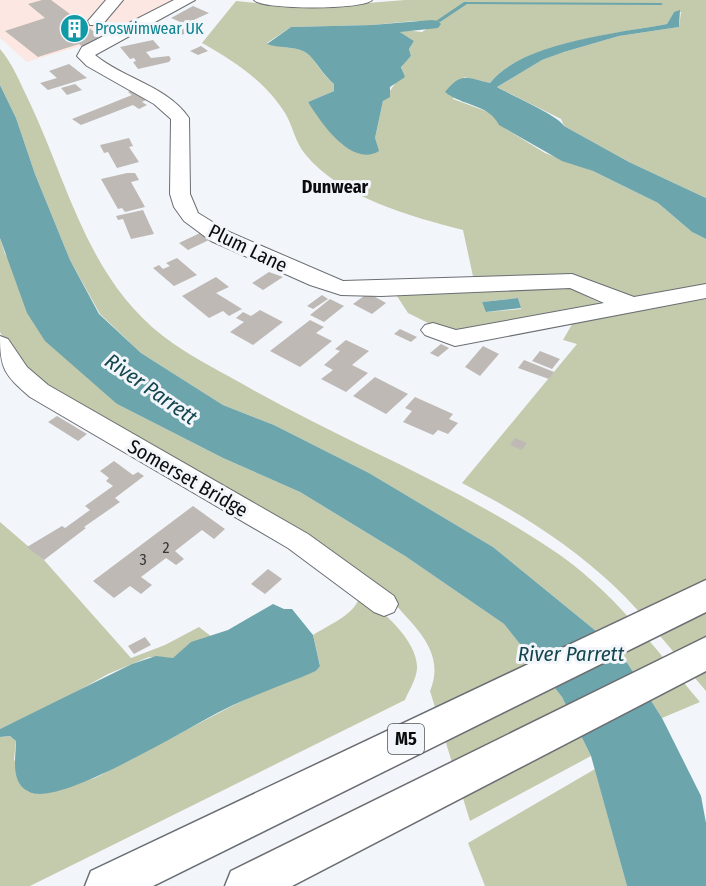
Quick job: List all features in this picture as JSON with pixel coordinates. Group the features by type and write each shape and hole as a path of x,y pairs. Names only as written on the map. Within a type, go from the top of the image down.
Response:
{"highway":[{"name":"M5","path":"107,886 491,697 706,595"},
{"path":"247,886 706,653"}],"street":[{"path":"96,21 115,0"},
{"name":"Plum Lane","path":"187,0 88,51 86,56 161,100 180,118 180,194 184,207 202,225 253,252 341,288 381,289 572,281 587,286 608,298 632,304"},
{"path":"262,0 315,3 364,0"},
{"name":"Plum Lane","path":"433,330 455,338 706,291"},
{"name":"Somerset Bridge","path":"0,344 18,373 39,391 298,541 384,604"}],"shaded area":[{"path":"0,0 177,0 104,39 27,62 0,38"}],"green space":[{"path":"405,0 706,0 706,198 629,162 564,126 561,119 497,87 542,60 564,52 619,36 679,27 681,12 674,12 667,24 599,36 547,49 504,69 490,83 464,77 453,99 491,113 506,129 545,153 593,171 658,203 692,232 706,239 706,286 633,298 597,286 474,281 463,230 400,212 356,194 337,182 319,169 305,154 285,113 268,91 226,57 202,43 236,1 305,8","holes":["438,21 422,32 405,30 400,32 414,41 409,49 411,56 401,66 403,72 383,101 375,138 343,145 308,102 334,91 334,84 305,52 267,43 291,27"]},
{"path":"0,49 13,67 29,101 68,196 97,257 115,286 137,312 163,336 200,360 317,424 475,503 551,549 573,565 612,600 700,702 662,718 628,664 607,640 493,547 369,473 274,425 223,405 141,353 100,314 70,260 35,174 16,118 0,85"},
{"path":"0,238 5,254 117,404 223,458 300,492 405,556 504,624 562,697 591,756 470,821 430,691 434,677 431,653 419,631 392,601 42,388 12,354 0,332"},
{"path":"564,285 602,304 457,331 430,324 408,313 395,293","holes":["518,298 521,309 487,312 482,302"]},
{"path":"706,295 706,691 638,610 596,570 541,529 462,483 577,344 563,340 575,319"},
{"path":"0,522 44,560 131,658 165,645 199,627 212,637 206,637 173,658 149,657 108,674 69,696 0,729"},
{"path":"359,598 388,617 412,648 417,669 405,700 30,886 0,886 0,737 10,736 16,741 14,759 27,791 38,794 95,778 230,707 274,686 316,671 320,665 313,635 346,615"},
{"path":"595,769 627,886 485,886 468,843"}],"water":[{"path":"680,10 679,27 619,36 564,52 542,60 497,87 544,111 564,126 629,162 706,198 706,239 692,232 658,203 593,171 562,161 499,125 489,113 445,92 456,81 465,78 490,83 505,69 547,49 599,36 667,24 674,12"},
{"path":"432,20 441,24 438,28 400,32 414,41 409,49 411,56 401,67 405,77 390,87 390,97 383,101 375,138 379,151 368,155 347,148 337,140 308,102 334,91 334,84 309,55 294,48 267,44 291,27 372,25"},
{"name":"River Parrett","path":"0,85 16,118 35,174 70,260 99,314 141,353 223,405 274,425 369,473 493,547 607,640 628,664 662,718 701,796 706,823 706,886 627,886 591,756 562,697 504,624 405,556 300,492 223,458 117,404 45,341 27,313 0,238"},
{"path":"518,298 521,308 486,312 482,302"},
{"path":"273,604 284,609 292,609 313,635 320,666 316,671 231,706 131,760 72,786 49,793 32,793 20,784 15,770 16,741 10,736 0,737 0,729 132,664 156,656 173,658 191,642 228,630"}],"building":[{"path":"51,0 104,39 38,57 5,31 45,18 28,4"},
{"path":"193,6 209,13 185,24 171,18"},
{"path":"180,26 190,30 182,35 171,31"},
{"path":"153,40 160,48 146,52 151,58 169,56 171,59 169,62 138,69 133,62 136,61 134,58 130,59 120,47"},
{"path":"201,46 208,51 198,55 190,51"},
{"path":"69,64 87,78 48,90 40,83 57,78 49,71"},
{"path":"75,84 82,90 67,95 61,88"},
{"path":"134,89 148,99 142,102 147,105 139,109 133,105 81,125 72,119 132,95 128,92"},
{"path":"129,138 133,146 129,147 139,162 117,168 108,152 104,153 100,145"},
{"path":"135,173 139,180 131,182 145,207 125,212 122,208 118,209 101,179"},
{"path":"143,210 154,234 131,239 123,219 118,220 116,216"},
{"path":"200,233 209,240 188,250 179,243"},
{"path":"177,258 197,275 174,286 153,268 159,265 163,269 170,266 166,263"},
{"path":"269,272 283,277 263,290 252,283"},
{"path":"216,277 229,287 216,293 242,309 229,316 223,311 209,318 182,296"},
{"path":"368,293 386,303 372,314 353,304"},
{"path":"322,295 328,299 313,309 307,306"},
{"path":"330,299 344,306 324,322 310,315"},
{"path":"260,310 283,322 253,345 230,332 244,322 236,318 243,312 251,316"},
{"path":"310,320 324,327 316,333 332,341 300,367 270,351"},
{"path":"400,329 417,337 411,342 394,334"},
{"path":"346,340 369,351 352,365 368,373 346,392 321,379 333,370 324,365 340,351 335,349"},
{"path":"441,344 449,348 438,357 430,353"},
{"path":"483,346 499,354 480,376 465,367"},
{"path":"540,351 560,359 552,369 532,361"},
{"path":"524,360 554,372 549,379 518,368"},
{"path":"375,377 408,394 386,414 353,396"},
{"path":"415,397 453,414 449,419 458,423 448,434 438,430 433,435 403,422 412,411 405,408"},
{"path":"57,416 87,434 78,441 48,422"},
{"path":"515,438 527,443 522,450 510,445"},
{"path":"114,461 133,475 138,472 144,476 115,498 120,502 84,527 86,528 44,560 27,547 62,526 65,528 90,510 85,506 113,486 106,481 109,478 100,471"},
{"path":"193,506 225,529 214,539 202,530 175,551 184,559 176,565 166,558 141,577 152,585 141,594 130,586 114,598 93,581"},
{"path":"268,569 282,579 265,594 251,584"},
{"path":"145,637 151,645 134,654 128,646"}],"waterway":[{"path":"438,21 466,3 661,4"}],"place":[{"name":"Proswimwear UK","path":"74,28"}],"district":[{"name":"Dunwear","path":"335,187"}]}
